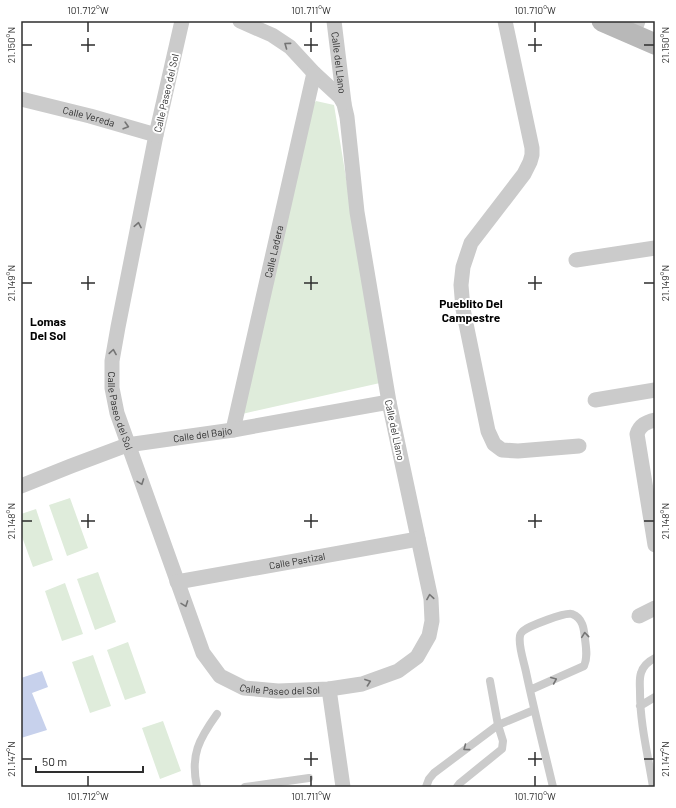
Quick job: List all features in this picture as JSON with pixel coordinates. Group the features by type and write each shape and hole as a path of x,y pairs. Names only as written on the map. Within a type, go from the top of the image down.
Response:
{"street":[{"name":"Calle Paseo del Sol","path":"182,21 156,135 119,319 112,361 112,388 114,401 127,445 203,653 220,676 244,688 278,691 330,689"},
{"name":"Calle del Llano","path":"240,21 272,35 290,47 314,73 340,97 344,104"},
{"name":"Calle del Llano","path":"330,689 362,684 398,671 417,657 429,636 432,621 431,599 389,402 357,212 347,117 344,104 334,21"},
{"path":"505,21 532,148 532,155 524,174 471,243 463,267 461,285 463,310 488,431 494,444 502,450 518,451 579,446"},
{"path":"602,21 635,28 655,44"},
{"name":"Calle Ladera","path":"233,430 314,73"},
{"name":"Calle Vereda","path":"22,102 90,116 156,135"},
{"path":"576,260 655,248"},
{"path":"595,400 655,390"},
{"name":"Calle del Bajío","path":"21,486 127,445 233,430 389,402"},
{"path":"655,420 643,424 639,428 637,438 655,546"},
{"name":"Calle Pastizal","path":"177,582 418,539"},
{"path":"638,616 655,608"},
{"path":"330,689 343,787"}],"lane":[{"path":"530,690 584,666 587,660 584,626 579,619 572,614 562,614 552,618 522,631 520,635 521,652 534,710 553,787"},
{"path":"654,787 645,747 640,706 640,674 648,662 655,658"},
{"path":"457,787 502,749 502,741 490,681"},
{"path":"640,706 655,697"},
{"path":"426,787 429,779 434,773 498,725 534,710"},
{"path":"198,787 194,772 194,764 198,746 203,733 217,714"},
{"path":"246,787 309,778"}],"green space":[{"path":"316,101 334,105 380,383 242,414 312,107"},
{"path":"70,498 88,548 67,556 49,505"},
{"path":"36,509 53,560 33,567 21,534 21,514"},
{"path":"98,572 116,622 95,630 77,579"},
{"path":"65,583 83,634 62,641 45,591"},
{"path":"128,642 146,693 125,700 107,650"},
{"path":"93,655 111,706 90,713 72,662"},
{"path":"163,721 181,771 160,779 142,728"}],"water":[{"path":"42,671 48,687 32,693 47,730 21,738 21,678"}],"district":[{"name":"Pueblito Del Campestre","path":"471,310"},
{"name":"Lomas Del Sol","path":"48,328"}]}
